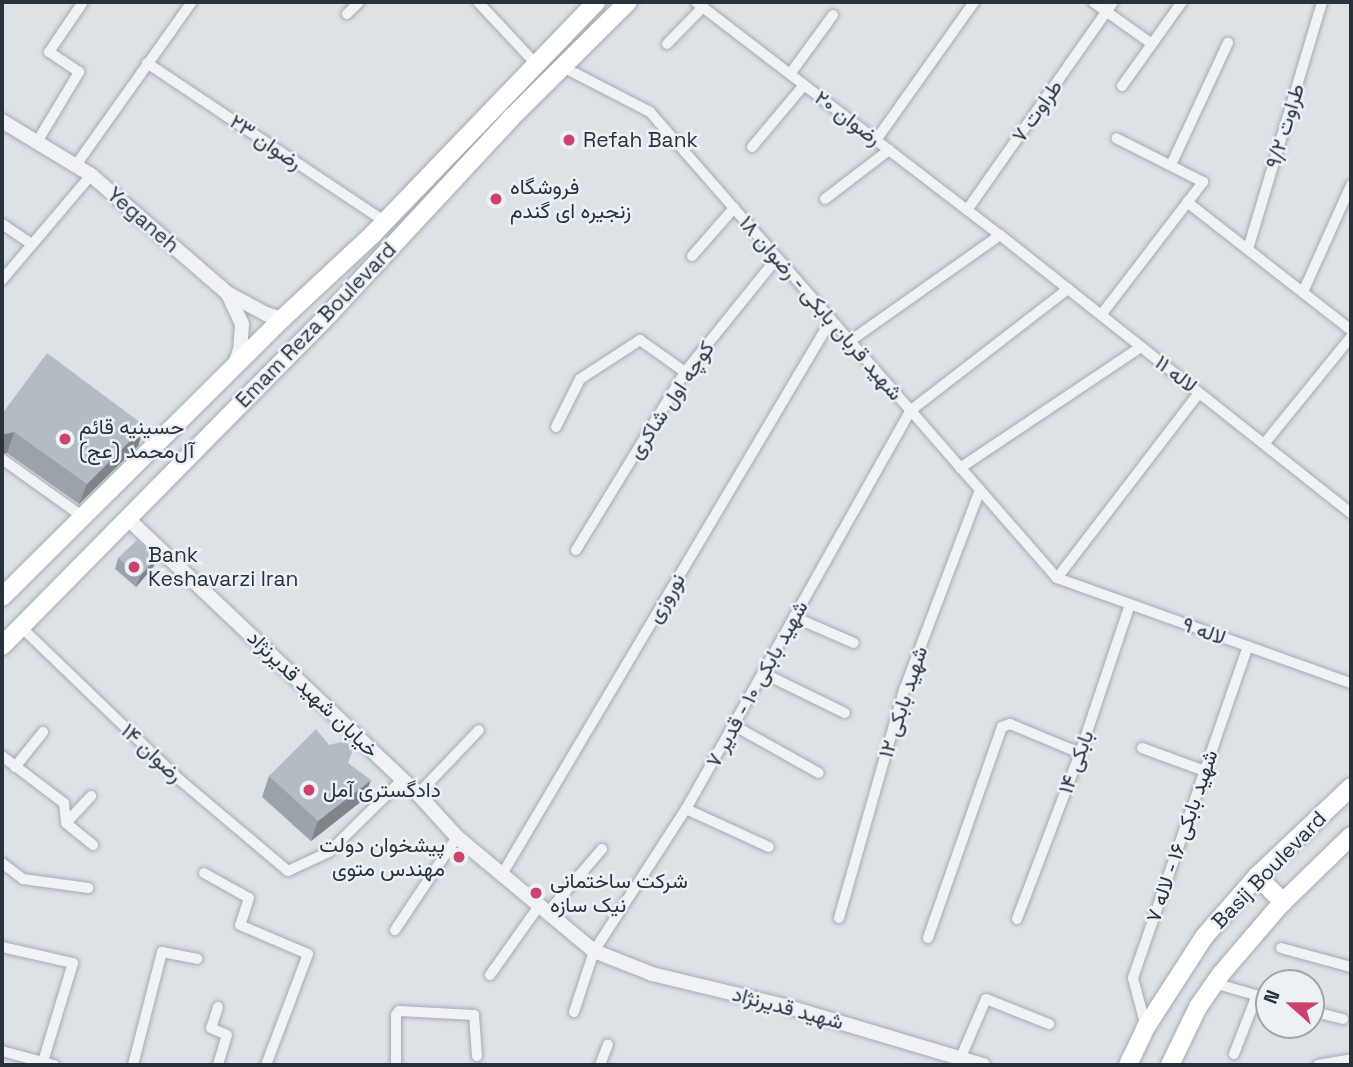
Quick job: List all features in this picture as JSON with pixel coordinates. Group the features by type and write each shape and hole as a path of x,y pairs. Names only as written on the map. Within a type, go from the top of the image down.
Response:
{"main road":[{"name":"Emam Reza Boulevard","path":"2,597 289,313 385,222 596,2"},
{"name":"Emam Reza Boulevard","path":"2,646 317,326 628,2"},
{"path":"289,313 317,326"},
{"path":"191,410 212,432"},
{"name":"Basij Boulevard","path":"1128,1065 1146,1027 1204,937 1256,876 1351,787"},
{"name":"Basij Boulevard","path":"1170,1065 1198,1007 1214,984 1283,902 1351,835"},
{"path":"1256,876 1283,902"}],"street":[{"path":"37,142 79,72 49,52 83,2"},
{"path":"76,165 192,2"},
{"path":"347,14 359,2"},
{"path":"478,2 536,64"},
{"path":"876,140 974,2"},
{"path":"1093,2 1110,7 1152,44"},
{"path":"1122,86 1182,2"},
{"name":"طراوت ۹/۲","path":"1248,249 1322,2"},
{"path":"667,44 700,5"},
{"name":"رضوان ۲۰","path":"700,5 1000,235"},
{"name":"طراوت ۷","path":"967,210 1110,7"},
{"path":"790,74 832,15"},
{"path":"1171,165 1227,43"},
{"name":"رضوان ۲۳","path":"147,63 385,222"},
{"name":"شهید قربان بابکی - رضوان ۱۸","path":"563,67 650,112 1057,578"},
{"path":"752,148 804,85"},
{"name":"Yeganeh","path":"2,121 90,175 227,293 266,314 289,313"},
{"path":"1101,315 1203,182 1116,138"},
{"path":"825,199 890,150"},
{"path":"2,280 90,175"},
{"path":"1303,292 1351,185"},
{"path":"1187,202 1351,330"},
{"path":"692,256 734,208"},
{"path":"2,224 32,244"},
{"path":"850,341 1000,235"},
{"name":"لاله ۱۱","path":"1000,235 1350,511"},
{"name":"کوچه اول شاکری","path":"576,550 685,372 777,258"},
{"path":"910,411 1068,289"},
{"path":"227,293 242,324 240,350 234,368"},
{"name":"نوروزی","path":"501,876 831,320"},
{"path":"1264,444 1351,337"},
{"path":"556,427 580,379 640,340 685,372"},
{"path":"960,468 1141,346"},
{"path":"1057,578 1199,393"},
{"name":"شهید بابکی ۱۰ - قدیر ۷","path":"574,1013 594,951 687,809 910,411"},
{"path":"2,459 82,516"},
{"name":"شهید بابکی ۱۲","path":"839,918 905,690 980,491"},
{"name":"خيابان شهيد قديرنژاد","path":"127,518 418,794 457,837 594,951"},
{"name":"لاله ۹","path":"1057,578 1351,683"},
{"name":"بابکی ۱۴","path":"1017,919 1080,753 1130,604"},
{"path":"794,617 854,643"},
{"name":"رضوان ۱۴","path":"21,627 180,780 288,871 329,852 402,779"},
{"name":"شهید بابکی ۱۶ - لاله ۷","path":"1146,1027 1133,978 1248,646"},
{"path":"763,673 845,713"},
{"path":"928,938 1002,727 1010,724 1080,753"},
{"path":"733,725 819,773"},
{"path":"418,794 479,730"},
{"path":"15,767 43,732"},
{"path":"1142,748 1205,771"},
{"path":"2,756 64,803 66,823 93,845"},
{"path":"66,823 91,796"},
{"path":"687,809 769,848"},
{"path":"395,930 457,837"},
{"path":"489,975 544,909 602,849"},
{"path":"2,863 23,879 88,888"},
{"path":"204,873 248,898 240,925 308,954 266,1065"},
{"path":"2,947 73,963 49,1064 2,1051"},
{"path":"1280,947 1351,967"},
{"name":"شهید قدیرنژاد","path":"594,951 652,974 785,1006 983,1065"},
{"path":"133,1065 162,952 197,959"},
{"path":"1214,984 1255,994"},
{"path":"961,1058 986,999 1049,1024"},
{"path":"1234,1054 1255,1000"},
{"path":"218,1007 211,1028 227,1035 218,1065"},
{"path":"396,1065 399,1011 474,1015 477,1056"},
{"path":"1325,1014 1343,1019"},
{"path":"600,1065 608,1044"},
{"path":"1318,1065 1351,1059"}],"building":[{"name":"حسینیه قائم آل‌محمد (عج)","path":"47,353 145,426 87,484 14,432 2,434 2,414"},
{"path":"138,539 158,556 140,576 118,558"},
{"name":"دادگستری آمل","path":"316,729 329,745 345,741 353,750 348,763 371,780 318,821 269,776"}],"place":[{"name":"Refah Bank","path":"569,140"},
{"name":"فروشگاه زنجیره ای گندم","path":"496,199"},
{"name":"حسینیه قائم آل‌محمد (عج)","path":"65,439"},
{"name":"Bank Keshavarzi Iran","path":"134,567"},
{"name":"دادگستری آمل","path":"309,790"},
{"name":"پیشخوان دولت مهندس متوی","path":"459,857"},
{"name":"شرکت ساختمانی نیک سازه","path":"536,893"}]}
